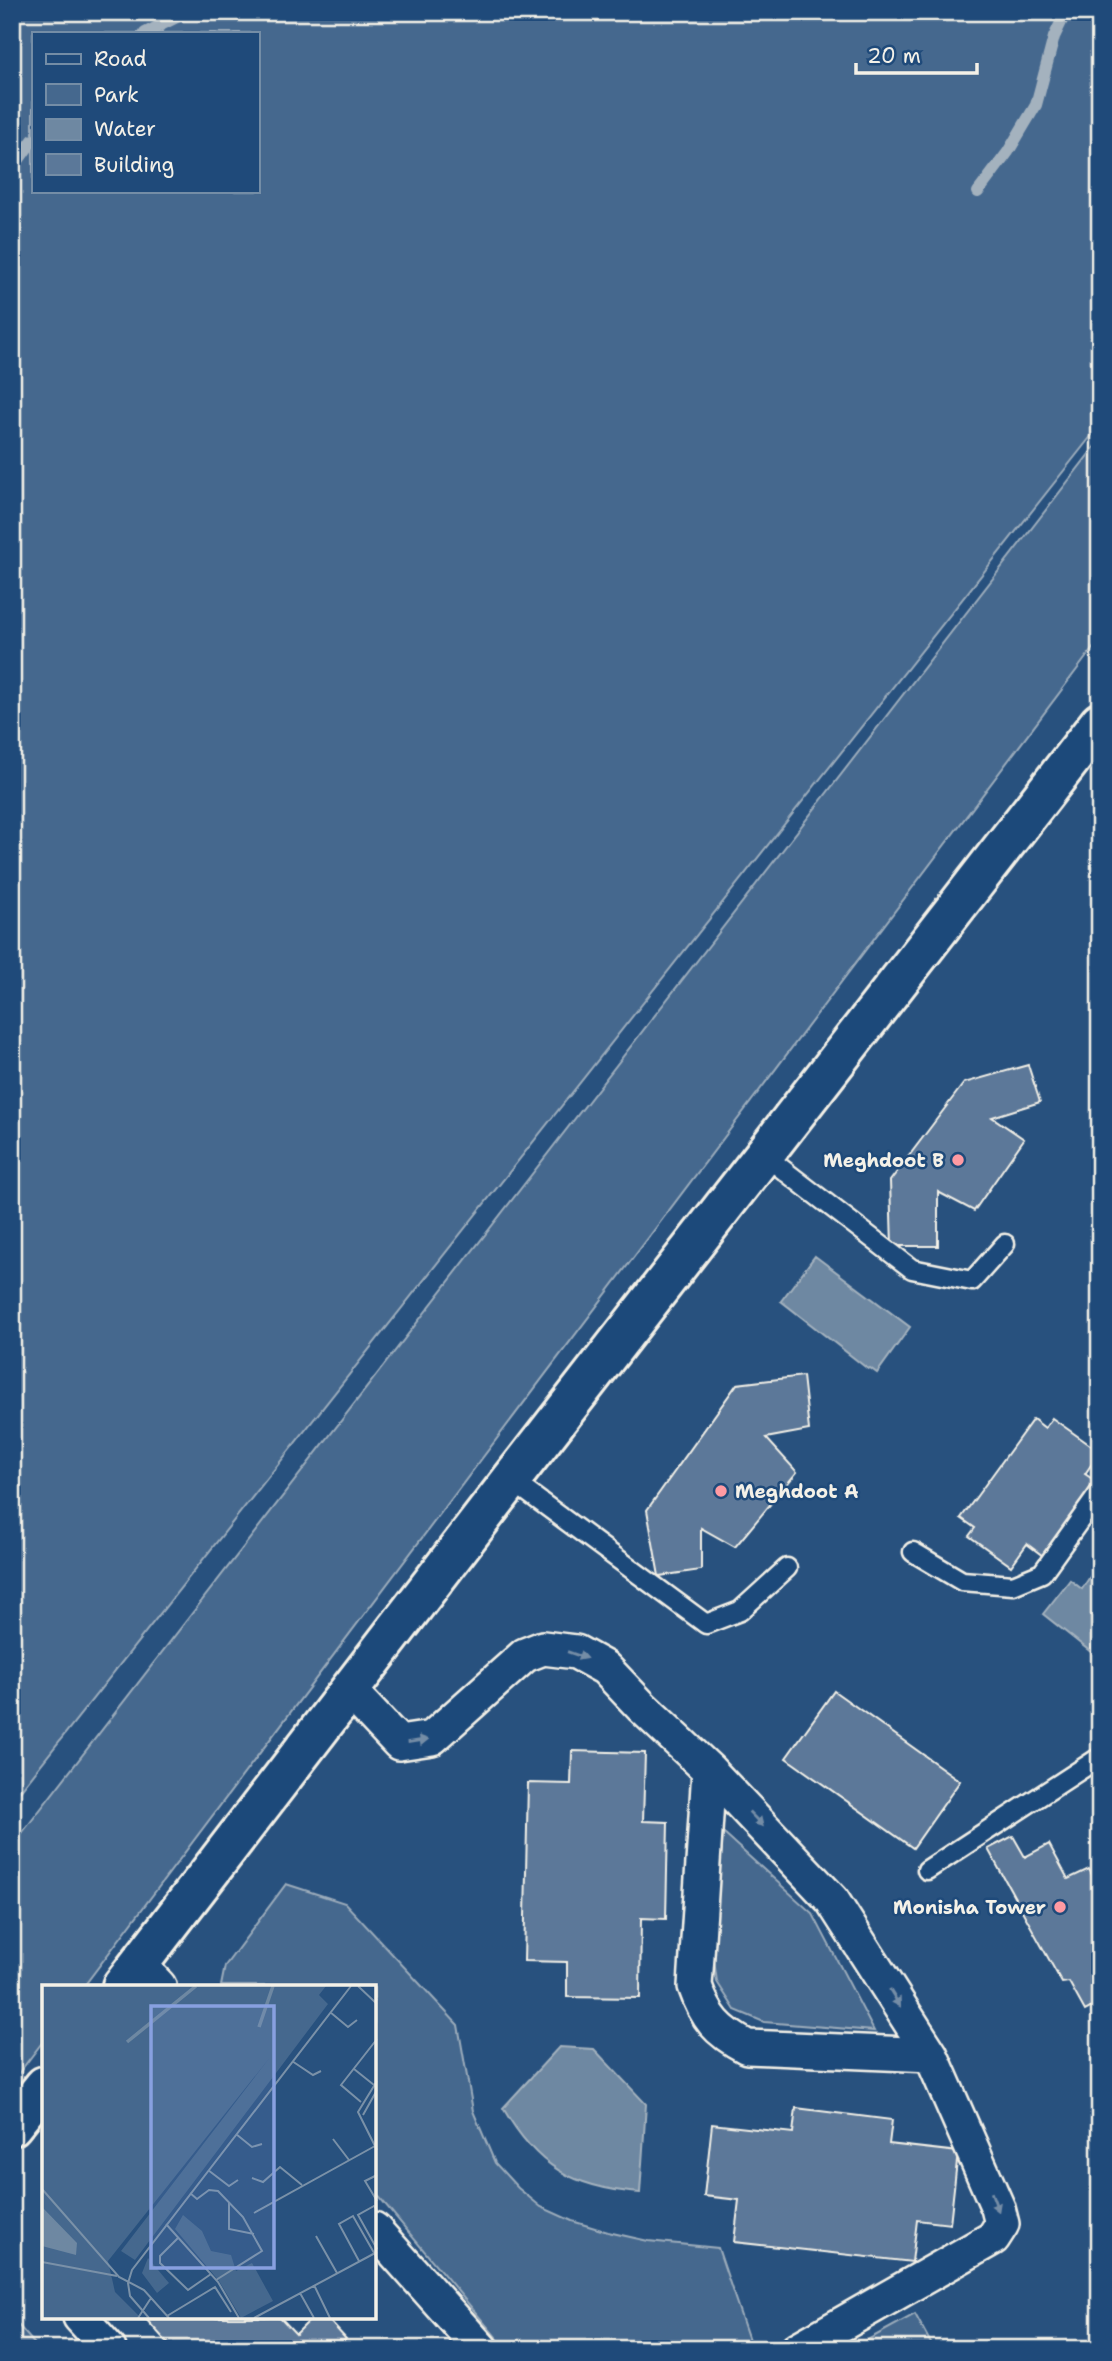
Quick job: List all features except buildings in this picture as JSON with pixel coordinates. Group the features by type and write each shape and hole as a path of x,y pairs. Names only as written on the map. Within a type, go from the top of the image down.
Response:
{"street":[{"path":"140,1979 349,1690 1100,722"},
{"path":"349,1690 398,1743 412,1742 432,1738 525,1655 543,1648 576,1652 605,1668 709,1770 832,1900 931,2055 998,2208 1002,2224 993,2238 798,2349"},
{"path":"709,1770 695,1986 704,2010 723,2034 747,2048 931,2055"},
{"path":"12,2126 42,2088"},
{"path":"376,2231 481,2349"},
{"path":"82,2319 109,2349"}],"lane":[{"path":"764,1155 912,1269 972,1281 1005,1244"},
{"path":"511,1480 706,1624 740,1611 787,1568"},
{"path":"914,1552 962,1581 1013,1585 1042,1573 1100,1492"},
{"path":"928,1870 1100,1757"}],"green space":[{"path":"12,12 1100,12 1100,425 12,1801"},
{"path":"1100,440 1100,639 85,1985 42,1985 42,2043 12,2082 12,1846"},
{"path":"723,1833 813,1914 874,2031 764,2022 735,2010 717,1982 713,1953"},
{"path":"286,1884 345,1903 458,2025 473,2111 495,2163 518,2188 541,2207 572,2221 648,2241 718,2248 752,2349 506,2349 376,2193 376,1985 221,1985 225,1966"},
{"path":"915,2314 934,2349 851,2349"},
{"path":"12,2318 39,2349 12,2349"}],"water":[{"path":"815,1256 910,1327 877,1373 868,1369 781,1301"},
{"path":"1100,1569 1100,1651 1096,1656 1043,1614 1070,1580 1082,1589 1093,1572"},
{"path":"559,2047 594,2049 646,2104 640,2193 595,2186 559,2170 529,2145 503,2108"}],"waterway":[{"path":"147,32 187,12"},
{"path":"978,192 1008,152 1036,105 1054,37 1066,12"},
{"path":"12,169 32,141"}],"place":[{"name":"Meghdoot B","path":"958,1160"},
{"name":"Meghdoot A","path":"721,1491"},
{"name":"Monisha Tower","path":"1060,1907"}]}
